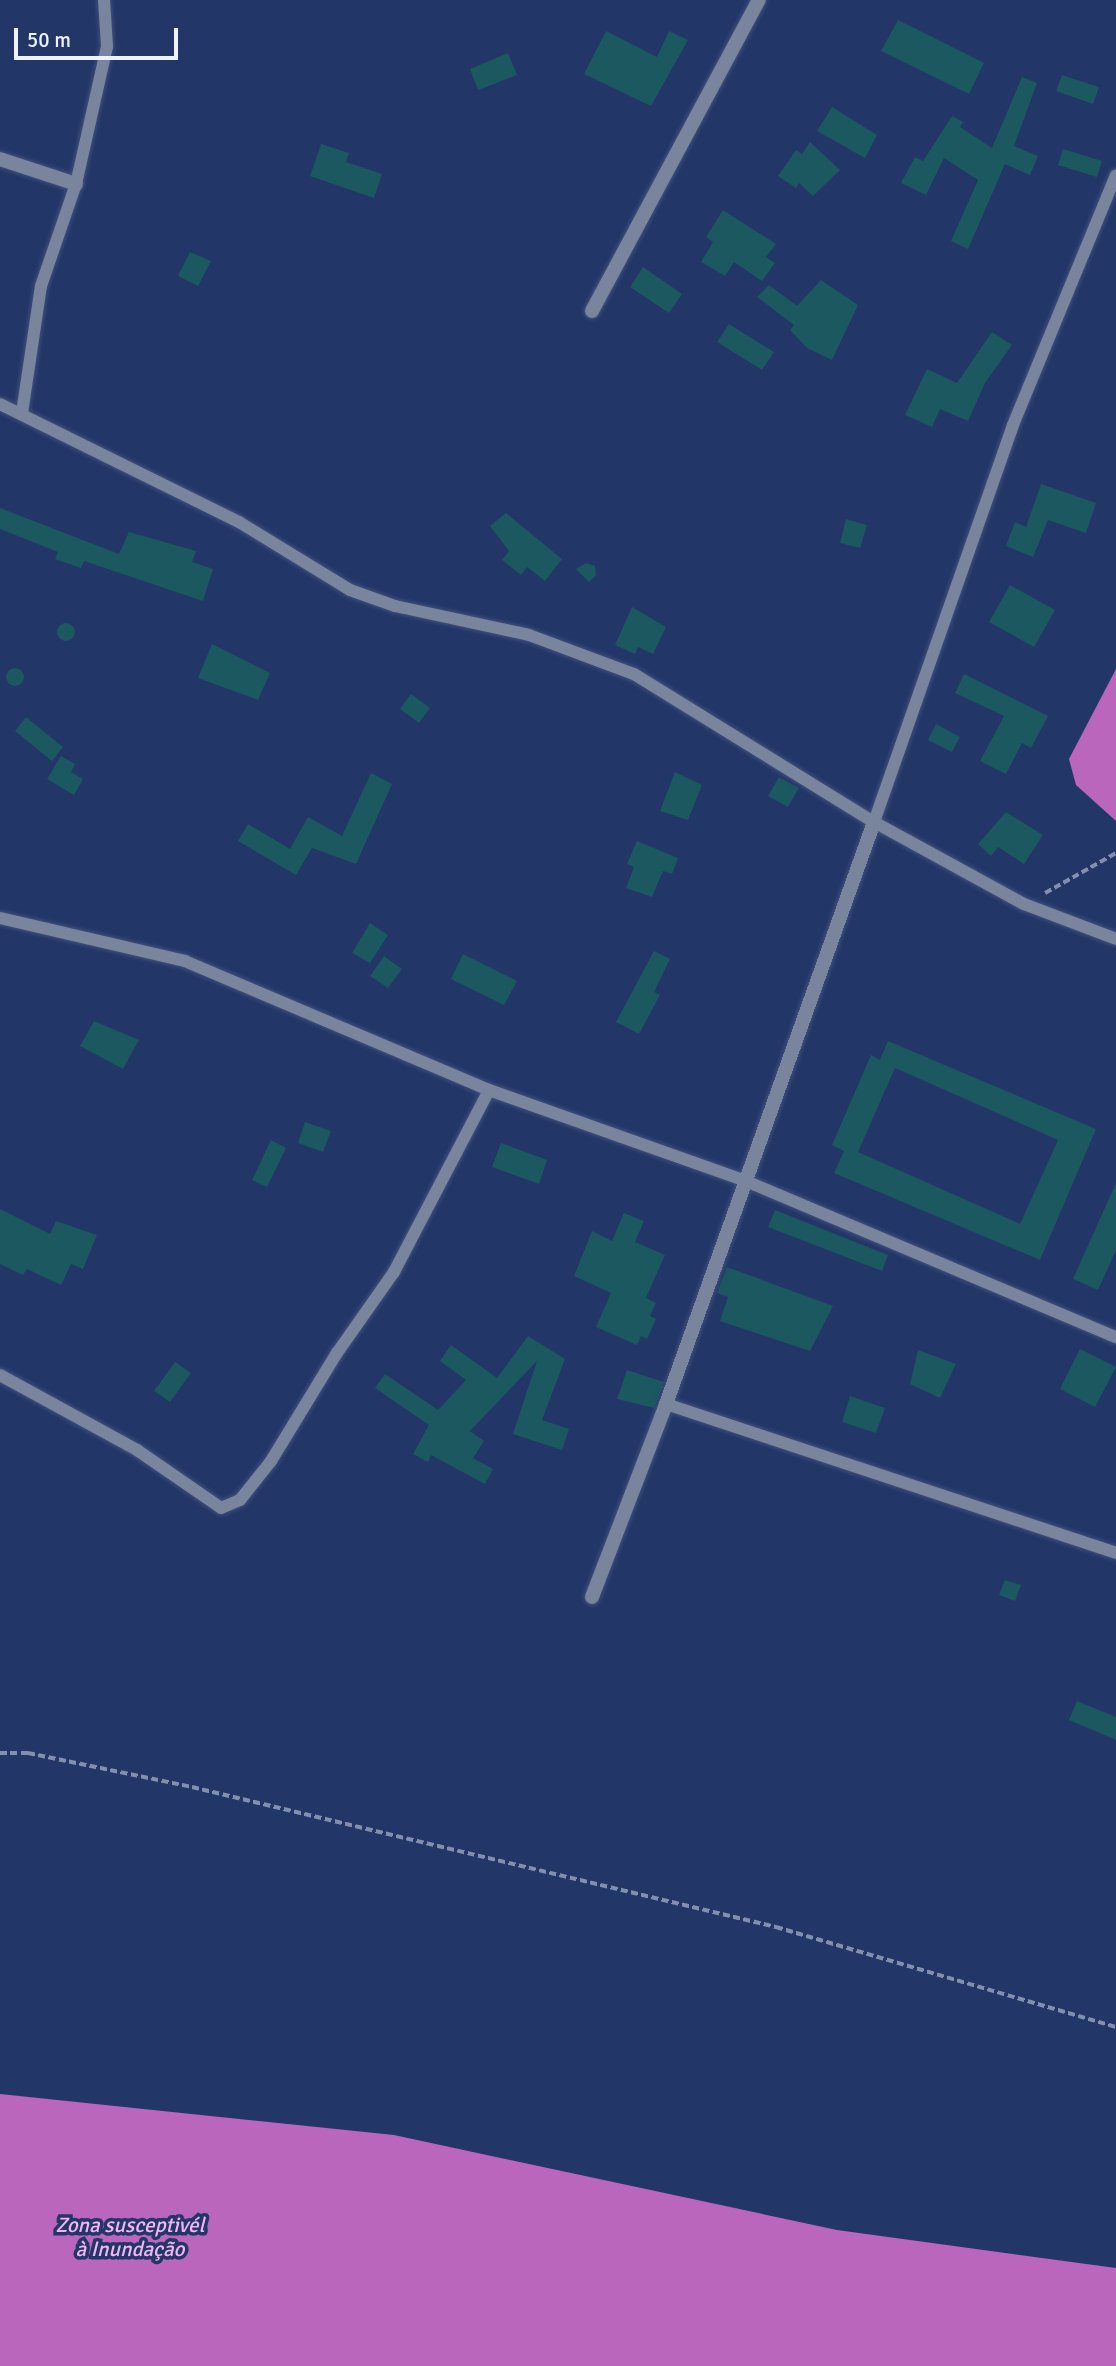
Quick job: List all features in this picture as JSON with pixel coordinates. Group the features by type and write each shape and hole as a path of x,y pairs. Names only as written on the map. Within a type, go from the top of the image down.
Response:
{"street":[{"path":"592,312 759,0"},
{"path":"0,159 76,184"},
{"path":"592,1597 666,1404 874,822"}],"lane":[{"path":"22,413 41,286 76,184 107,46 104,0"},
{"path":"874,822 1013,425 1116,175"},
{"path":"0,404 239,522 351,590 395,606 529,635 634,674 874,822 1024,904 1116,939"},
{"path":"0,918 185,961 489,1090 746,1181 1116,1336"},
{"path":"0,1375 137,1450 221,1508 240,1500 271,1461 337,1353 394,1272 489,1090"},
{"path":"666,1404 1116,1553"}],"path":[{"path":"1024,904 1116,853"},
{"path":"0,1753 28,1753 192,1787 776,1927 1116,2026"}],"water":[{"path":"1116,669 1116,821 1076,785 1069,759"},
{"name":"Zona susceptivél à Inundação","path":"0,2094 394,2135 837,2230 1116,2268 1116,2366 0,2366"}],"building":[{"path":"898,20 984,63 969,94 881,51"},
{"path":"606,31 657,57 669,31 688,40 651,106 584,74"},
{"path":"508,53 517,75 478,90 470,69"},
{"path":"1062,75 1099,87 1093,104 1056,91"},
{"path":"1022,77 1037,83 1014,146 1038,156 1030,175 1005,164 968,249 951,241 978,180 944,158 926,195 901,183 915,157 923,161 952,116 963,122 960,127 992,148"},
{"path":"832,107 877,135 865,158 817,131"},
{"path":"810,142 840,170 813,196 799,183 796,188 778,176 796,150 802,154"},
{"path":"321,144 349,153 346,162 382,174 374,198 310,176"},
{"path":"1063,149 1102,161 1097,177 1058,165"},
{"path":"723,210 776,244 766,257 775,263 762,281 734,262 725,276 701,262 713,242 706,237"},
{"path":"190,252 211,261 198,286 178,276"},
{"path":"643,267 682,294 669,313 630,287"},
{"path":"821,280 858,305 832,360 807,348 790,330 794,325 757,297 769,285 797,306"},
{"path":"729,324 774,352 762,370 717,342"},
{"path":"992,332 1012,345 985,383 968,421 940,409 932,427 905,415 927,369 957,383"},
{"path":"1041,484 1096,503 1086,533 1048,520 1033,557 1006,546 1015,522 1026,527"},
{"path":"0,508 119,554 129,532 196,551 192,562 213,569 203,601 84,561 81,568 55,559 58,552 0,529"},
{"path":"506,513 562,559 545,581 527,567 521,575 502,560 509,551 490,526"},
{"path":"846,519 867,525 860,548 840,543"},
{"path":"586,563 595,566 596,575 589,582 576,569"},
{"path":"1010,585 1055,610 1034,647 989,622"},
{"path":"632,607 666,627 653,654 638,647 635,654 615,645"},
{"path":"66,623 72,626 75,632 72,638 66,641 60,638 57,632 60,626"},
{"path":"212,644 270,673 258,700 198,678"},
{"path":"15,668 21,671 24,677 21,683 15,686 9,683 6,677 9,671"},
{"path":"964,674 1048,716 1031,748 1022,743 1006,774 980,761 1004,716 955,693"},
{"path":"411,694 430,708 419,723 400,709"},
{"path":"26,717 63,747 52,761 15,731"},
{"path":"936,724 960,737 952,752 928,740"},
{"path":"61,756 75,764 71,772 83,779 74,795 47,779"},
{"path":"675,772 702,785 688,820 660,811"},
{"path":"371,773 392,784 356,864 312,848 296,875 238,841 248,824 290,849 308,817 342,836"},
{"path":"779,777 799,788 788,807 768,796"},
{"path":"1006,812 1043,835 1024,864 998,847 991,856 978,844"},
{"path":"637,841 678,858 672,874 663,871 652,897 626,888 634,867 627,864"},
{"path":"370,923 388,935 370,963 352,953"},
{"path":"654,951 670,959 654,992 660,995 639,1034 616,1022"},
{"path":"463,954 517,981 504,1005 451,979"},
{"path":"384,956 402,969 388,988 370,976"},
{"path":"94,1021 139,1040 123,1069 80,1046"},
{"path":"888,1041 1096,1129 1040,1260 834,1173 844,1151 832,1145 871,1055 880,1060","holes":["895,1068 1058,1140 1020,1224 858,1152"]},
{"path":"305,1122 331,1131 323,1152 298,1143"},
{"path":"271,1140 286,1148 267,1187 252,1180"},
{"path":"501,1143 547,1160 539,1184 492,1167"},
{"path":"1116,1183 1116,1250 1098,1290 1073,1279"},
{"path":"0,1209 50,1234 56,1221 97,1235 83,1269 71,1264 61,1285 27,1269 23,1275 0,1264"},
{"path":"775,1210 888,1255 882,1271 768,1227"},
{"path":"624,1213 644,1221 635,1242 665,1255 646,1298 656,1303 650,1316 656,1319 647,1339 641,1336 637,1345 596,1327 611,1293 574,1276 592,1231 612,1241"},
{"path":"727,1267 833,1306 810,1351 720,1321 728,1297 717,1293"},
{"path":"528,1336 565,1359 542,1420 569,1429 562,1450 513,1434 537,1361 470,1431 484,1441 473,1458 493,1469 485,1484 431,1455 428,1462 413,1454 429,1425 375,1388 385,1374 438,1410 466,1380 440,1361 451,1345 497,1378"},
{"path":"1080,1349 1116,1367 1095,1407 1060,1389"},
{"path":"918,1350 956,1364 940,1398 910,1384"},
{"path":"175,1362 191,1373 170,1402 154,1391"},
{"path":"627,1370 664,1382 654,1408 617,1399"},
{"path":"850,1396 885,1408 876,1433 842,1422"},
{"path":"1005,1580 1021,1585 1015,1601 999,1595"},
{"path":"1077,1701 1116,1717 1116,1740 1069,1720"}]}
